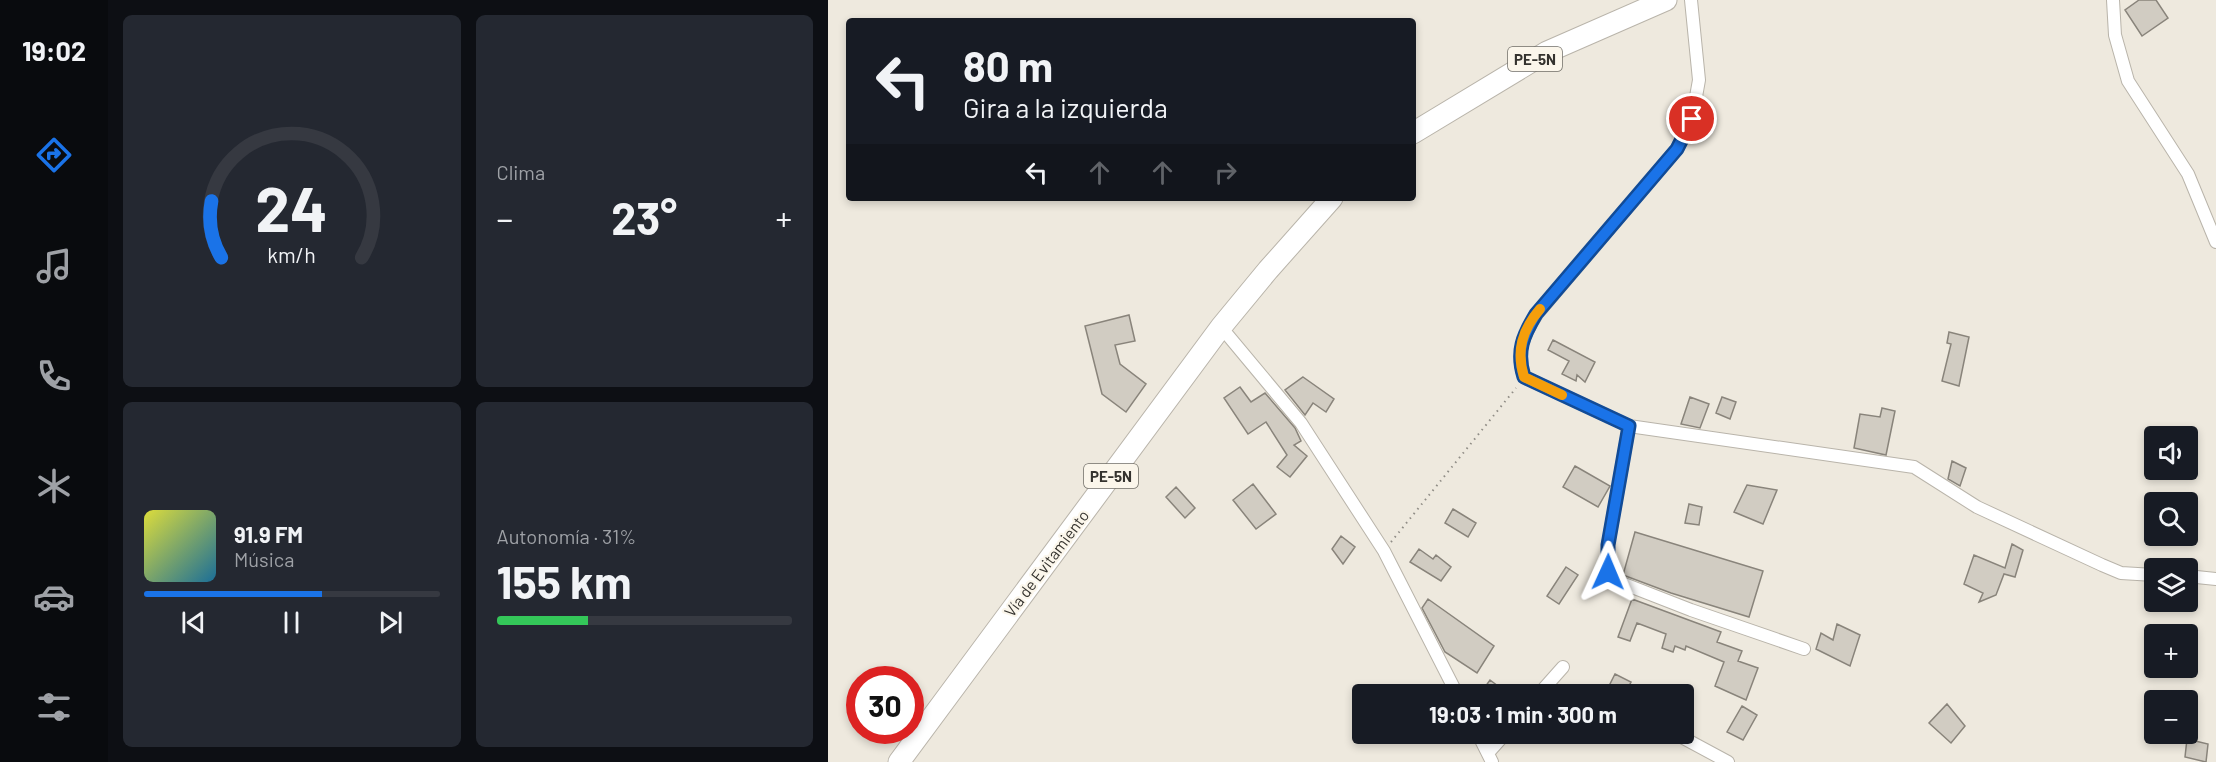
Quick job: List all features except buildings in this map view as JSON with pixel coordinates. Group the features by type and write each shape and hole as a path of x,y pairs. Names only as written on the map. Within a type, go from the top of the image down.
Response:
{"highway":[{"name":"PE-5N","path":"1416,131 1547,52 1666,0"},
{"name":"Vía de Evitamiento","path":"899,762 1221,327 1329,201"}],"street":[{"path":"1691,0 1699,80 1692,119 1677,149 1536,314 1520,344 1519,360 1524,377 1629,426 1914,467 1977,507 2121,573 2144,574"},
{"path":"2113,0 2115,34 2128,81 2188,174 2216,242"},
{"path":"1221,327 1301,423 1384,551 1452,684"},
{"path":"1629,426 1608,545 1608,572 1614,580 1691,610 1804,649"},
{"path":"2198,577 2216,579"},
{"path":"1548,684 1563,667"},
{"path":"1484,744 1492,759"},
{"path":"1492,759 1500,744"},
{"path":"1694,744 1728,762"}],"path":[{"path":"1384,551 1524,377"}],"slow traffic":[{"path":"1540,309 1520,344 1519,360 1524,377 1562,395"}],"route":[{"path":"1608,572 1608,545 1629,426 1524,377 1519,360 1520,344 1536,314 1677,149 1692,119"}]}
